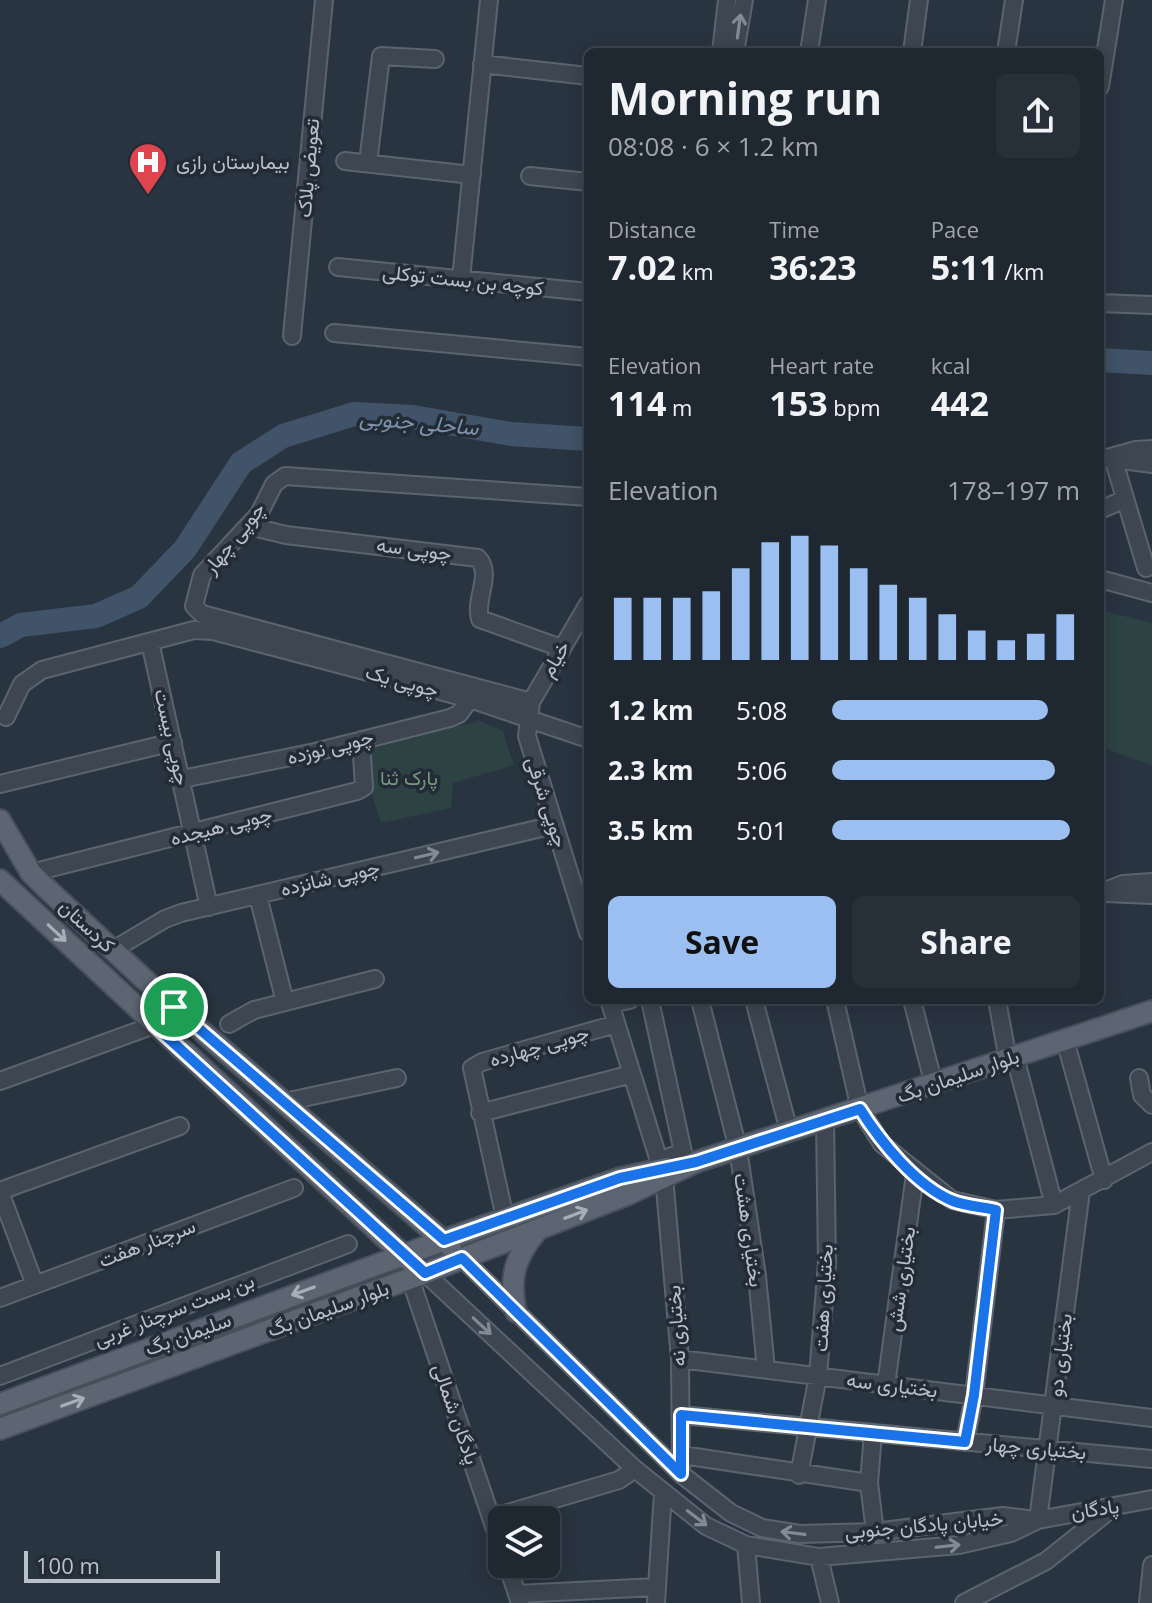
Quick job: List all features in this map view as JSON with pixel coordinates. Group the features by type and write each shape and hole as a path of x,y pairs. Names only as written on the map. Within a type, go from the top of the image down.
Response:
{"main road":[{"name":"کردستان","path":"0,820 31,873 174,1007 444,1240"},
{"name":"کردستان","path":"0,880 403,1255 418,1276"},
{"path":"154,1025 174,1007"},
{"name":"بلوار سلیمان بگ","path":"0,1429 418,1276 540,1228 661,1169 738,1149 1152,1011"},
{"name":"سلیمان بگ","path":"0,1404 505,1218 620,1178 661,1169"},
{"path":"516,1312 511,1288 514,1267 521,1250 540,1228"},
{"name":"خیابان پادگان جنوبی","path":"444,1240 462,1258"}],"street":[{"name":"تعویض پلاک","path":"292,336 324,0"},
{"path":"461,279 489,0"},
{"path":"721,48 727,0"},
{"path":"736,48 744,0"},
{"path":"810,48 817,0"},
{"path":"913,48 919,0"},
{"path":"1007,48 1014,0"},
{"path":"1104,62 1114,0"},
{"path":"368,163 381,56 435,59"},
{"path":"482,64 584,76"},
{"path":"345,161 472,175"},
{"path":"530,176 584,181"},
{"name":"کوچه بن بست توکلی","path":"338,267 584,292"},
{"path":"1104,303 1152,305"},
{"path":"334,333 584,357"},
{"path":"1106,459 1136,450 1152,449"},
{"path":"1106,459 1152,464"},
{"path":"1106,459 1125,499 1146,568"},
{"name":"چوپی چهار","path":"529,709 196,611 193,599 202,575 249,526 274,484 285,476 584,497"},
{"path":"1104,508 1125,499"},
{"name":"چوپی سه","path":"249,526 286,535 478,558 484,569 478,610 480,619 561,648"},
{"path":"1104,580 1152,593"},
{"name":"خیام","path":"529,709 584,611"},
{"name":"چوپی یک","path":"150,642 194,630 213,631 470,699 529,709 584,737"},
{"path":"6,717 22,684 34,673 150,642"},
{"name":"چوپی بیست","path":"150,642 209,907"},
{"name":"چوپی نوزده","path":"182,779 450,718 459,714 470,699"},
{"name":"چوپی شرقی","path":"529,709 527,736 535,771 584,920"},
{"name":"چوپی هیجده","path":"31,873 364,787 361,740"},
{"path":"0,784 173,742"},
{"name":"چوپی شانزده","path":"113,950 165,919 554,825"},
{"path":"1104,892 1123,884 1152,882"},
{"path":"1104,893 1152,895"},
{"path":"258,896 285,1002"},
{"path":"229,1024 245,1013 375,979"},
{"path":"611,1004 661,1169 683,1152 651,1004"},
{"name":"بختیاری هشت","path":"701,1004 738,1149 757,1276 766,1369"},
{"path":"755,1004 789,1131"},
{"path":"836,1004 860,1109 882,1144 915,1174 952,1200 996,1210 1054,1205 1152,1152"},
{"path":"913,1004 934,1085"},
{"path":"998,1004 1054,1205"},
{"name":"چوپی چهارده","path":"505,1218 472,1080 475,1065 616,1024"},
{"path":"0,1081 154,1025"},
{"path":"1065,1040 1104,1180"},
{"path":"480,1113 632,1074"},
{"path":"284,1102 397,1078"},
{"path":"1139,1078 1142,1095 1152,1105"},
{"name":"بختیاری هفت","path":"799,1475 818,1376 827,1263 825,1120"},
{"path":"35,1285 0,1192 180,1126"},
{"name":"بختیاری نه","path":"661,1169 680,1359 681,1474"},
{"name":"بختیاری شش","path":"886,1385 915,1174"},
{"name":"سرچنار هفت","path":"0,1298 294,1188"},
{"name":"بختیاری دو","path":"1038,1520 1081,1191"},
{"path":"965,1442 974,1395 996,1210"},
{"name":"بن بست سرچنار غربی","path":"0,1376 348,1244"},
{"name":"خیابان پادگان جنوبی","path":"462,1258 681,1474 731,1513 762,1528 800,1534 875,1532 1003,1516 1038,1520"},
{"name":"خیابان پادگان جنوبی","path":"418,1276 663,1492 706,1526 746,1545 819,1557 959,1545 1011,1533 1038,1520"},
{"name":"پادگان شمالی","path":"418,1276 488,1508"},
{"path":"332,1281 340,1304"},
{"name":"بختیاری سه","path":"680,1359 1152,1418"},
{"name":"بختیاری چهار","path":"681,1415 1152,1459"},
{"path":"873,1433 869,1483 875,1532"},
{"path":"682,1455 799,1475 869,1483"},
{"path":"531,1506 619,1480 635,1469"},
{"path":"511,1578 518,1599 656,1595 663,1492"},
{"name":"پادگان","path":"1038,1520 1111,1509 1152,1499"},
{"path":"964,1603 1046,1561 1111,1509"},
{"path":"746,1545 751,1603"},
{"path":"819,1557 830,1603"},
{"path":"1148,1603 1152,1565"}],"green space":[{"path":"1104,611 1152,623 1152,765 1104,748"},
{"name":"پارک ثنا","path":"480,721 503,731 514,765 453,783 451,808 381,823 372,795 367,748"}],"waterway":[{"name":"ساحلی جنوبی","path":"1104,360 1152,363"},
{"name":"ساحلی جنوبی","path":"0,636 21,625 96,616 139,597 185,549 241,463 283,436 354,414 413,417 511,434 584,439"}],"place":[{"name":"بیمارستان رازی","path":"148,196"}],"route":[{"path":"174,1007 444,1240 620,1178 696,1162 860,1109 882,1144 915,1174 952,1200 996,1210 974,1395 965,1442 681,1415 681,1474 462,1258 425,1273 403,1255 154,1025 174,1007"}]}
